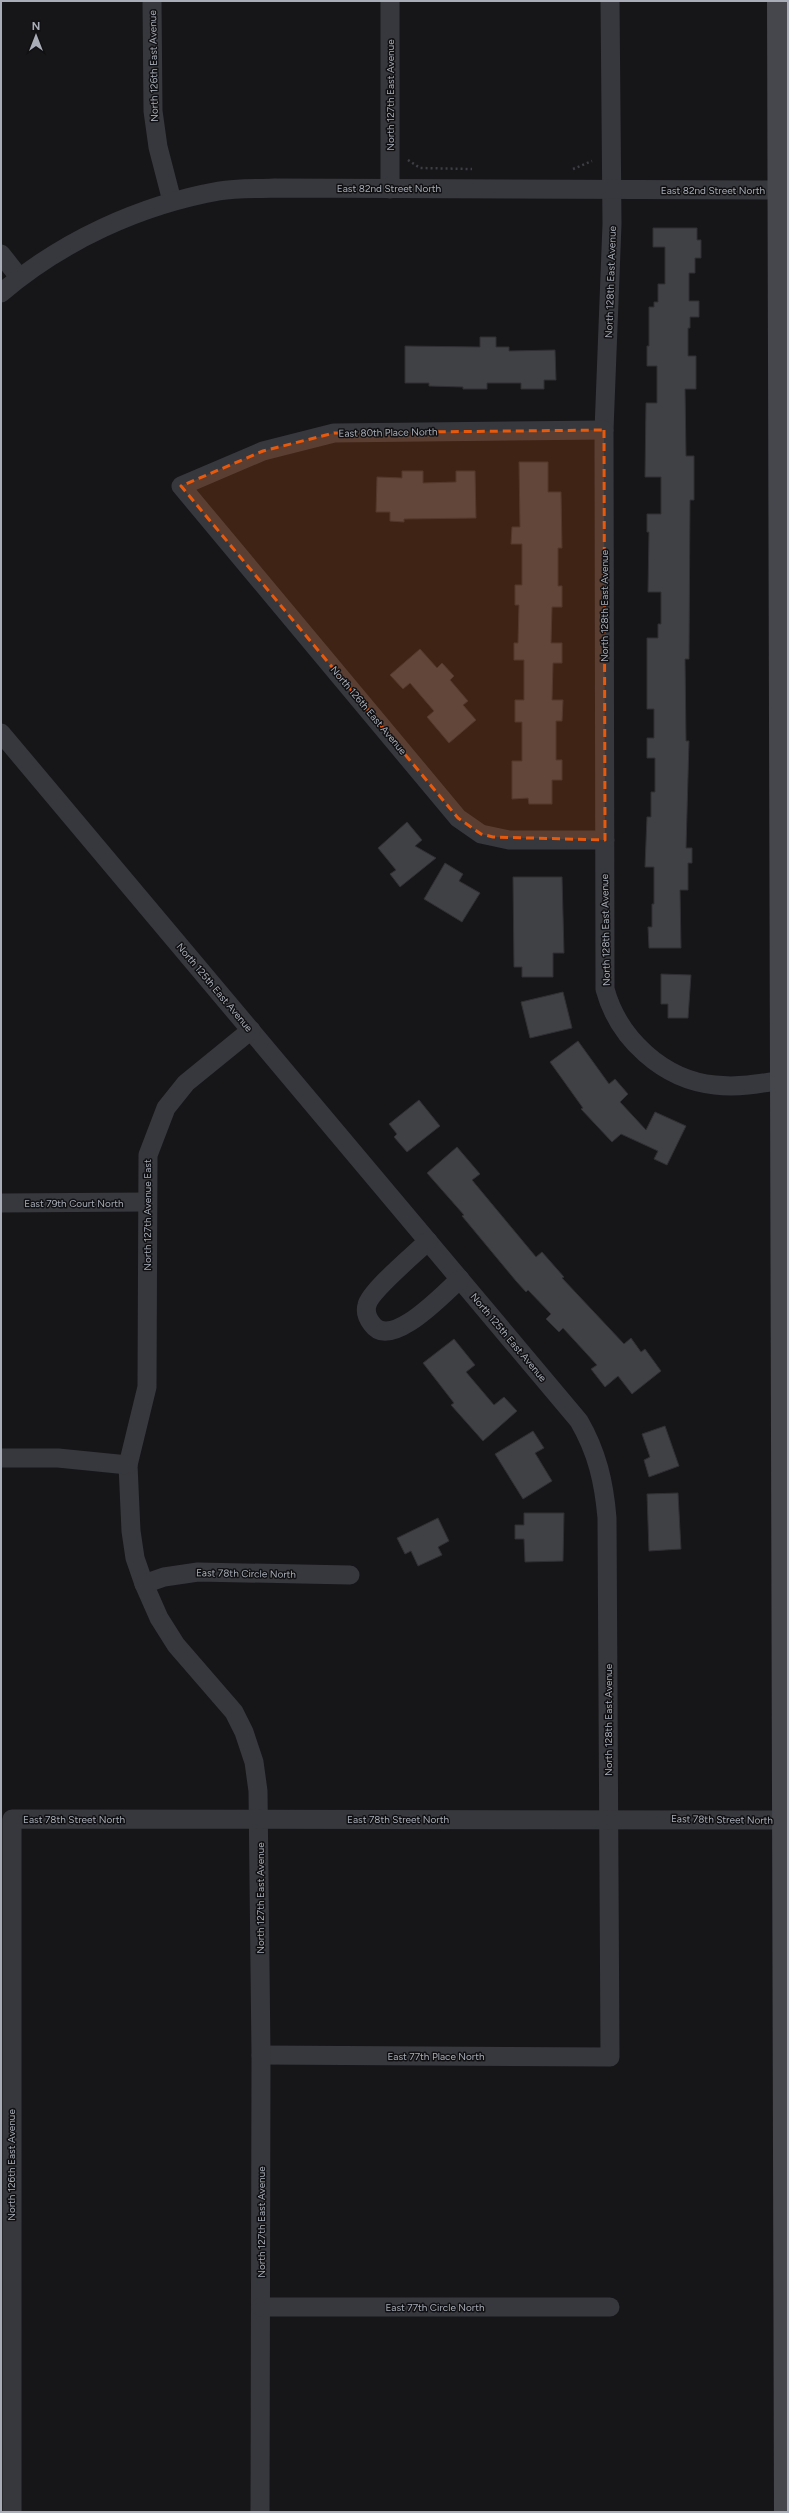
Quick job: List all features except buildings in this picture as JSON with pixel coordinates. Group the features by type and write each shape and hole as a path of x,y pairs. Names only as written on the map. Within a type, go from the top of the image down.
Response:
{"main road":[{"path":"778,1 785,1080 785,2512"}],"street":[{"name":"North 126th East Avenue","path":"152,1 153,112 158,147 172,201"},
{"name":"North 127th East Avenue","path":"390,1 390,189"},
{"name":"North 128th East Avenue","path":"610,1 612,224 604,430 605,989 610,1005 620,1026 631,1039 653,1059 683,1078 715,1086 742,1086 785,1080"},
{"name":"East 82nd Street North","path":"1,293 19,277 73,244 125,218 172,201 220,190 274,188 779,190"},
{"path":"1,254 19,277"},
{"name":"East 80th Place North","path":"181,486 263,452 334,433 604,430"},
{"name":"North 126th East Avenue","path":"181,486 458,818 481,834 509,840 605,840"},
{"name":"North 125th East Avenue","path":"1,733 558,1396"},
{"name":"North 127th Avenue East","path":"147,1321 146,1202 148,1155 166,1108 186,1082 251,1030"},
{"name":"East 79th Court North","path":"1,1203 146,1202"},
{"path":"428,1241 377,1290 367,1304 367,1318 374,1328 388,1333 404,1327 460,1279"},
{"name":"North 127th East Avenue","path":"147,1321 147,1387 128,1465 131,1531 135,1558 144,1584 159,1618 176,1645 234,1712 244,1732 254,1762 259,1819 261,2055 260,2512"},
{"name":"North 128th East Avenue","path":"558,1396 579,1421 590,1439 604,1486 607,1518 610,2057"},
{"path":"1,1458 58,1458 128,1465"},
{"name":"East 78th Circle North","path":"144,1584 164,1577 198,1572 350,1575"},
{"name":"East 78th Street North","path":"12,1819 608,1818 784,1820"},
{"name":"North 126th East Avenue","path":"12,1819 6,2207 7,2445 12,2512"},
{"name":"East 77th Place North","path":"261,2055 610,2057"},
{"name":"East 77th Circle North","path":"261,2307 610,2306"}],"path":[{"path":"567,169 575,169 592,163 592,157"},
{"path":"405,158 420,168 474,169"}],"highlighted area":[{"path":"604,430 605,840 493,837 481,834 458,818 181,486 263,451 334,433"}]}
